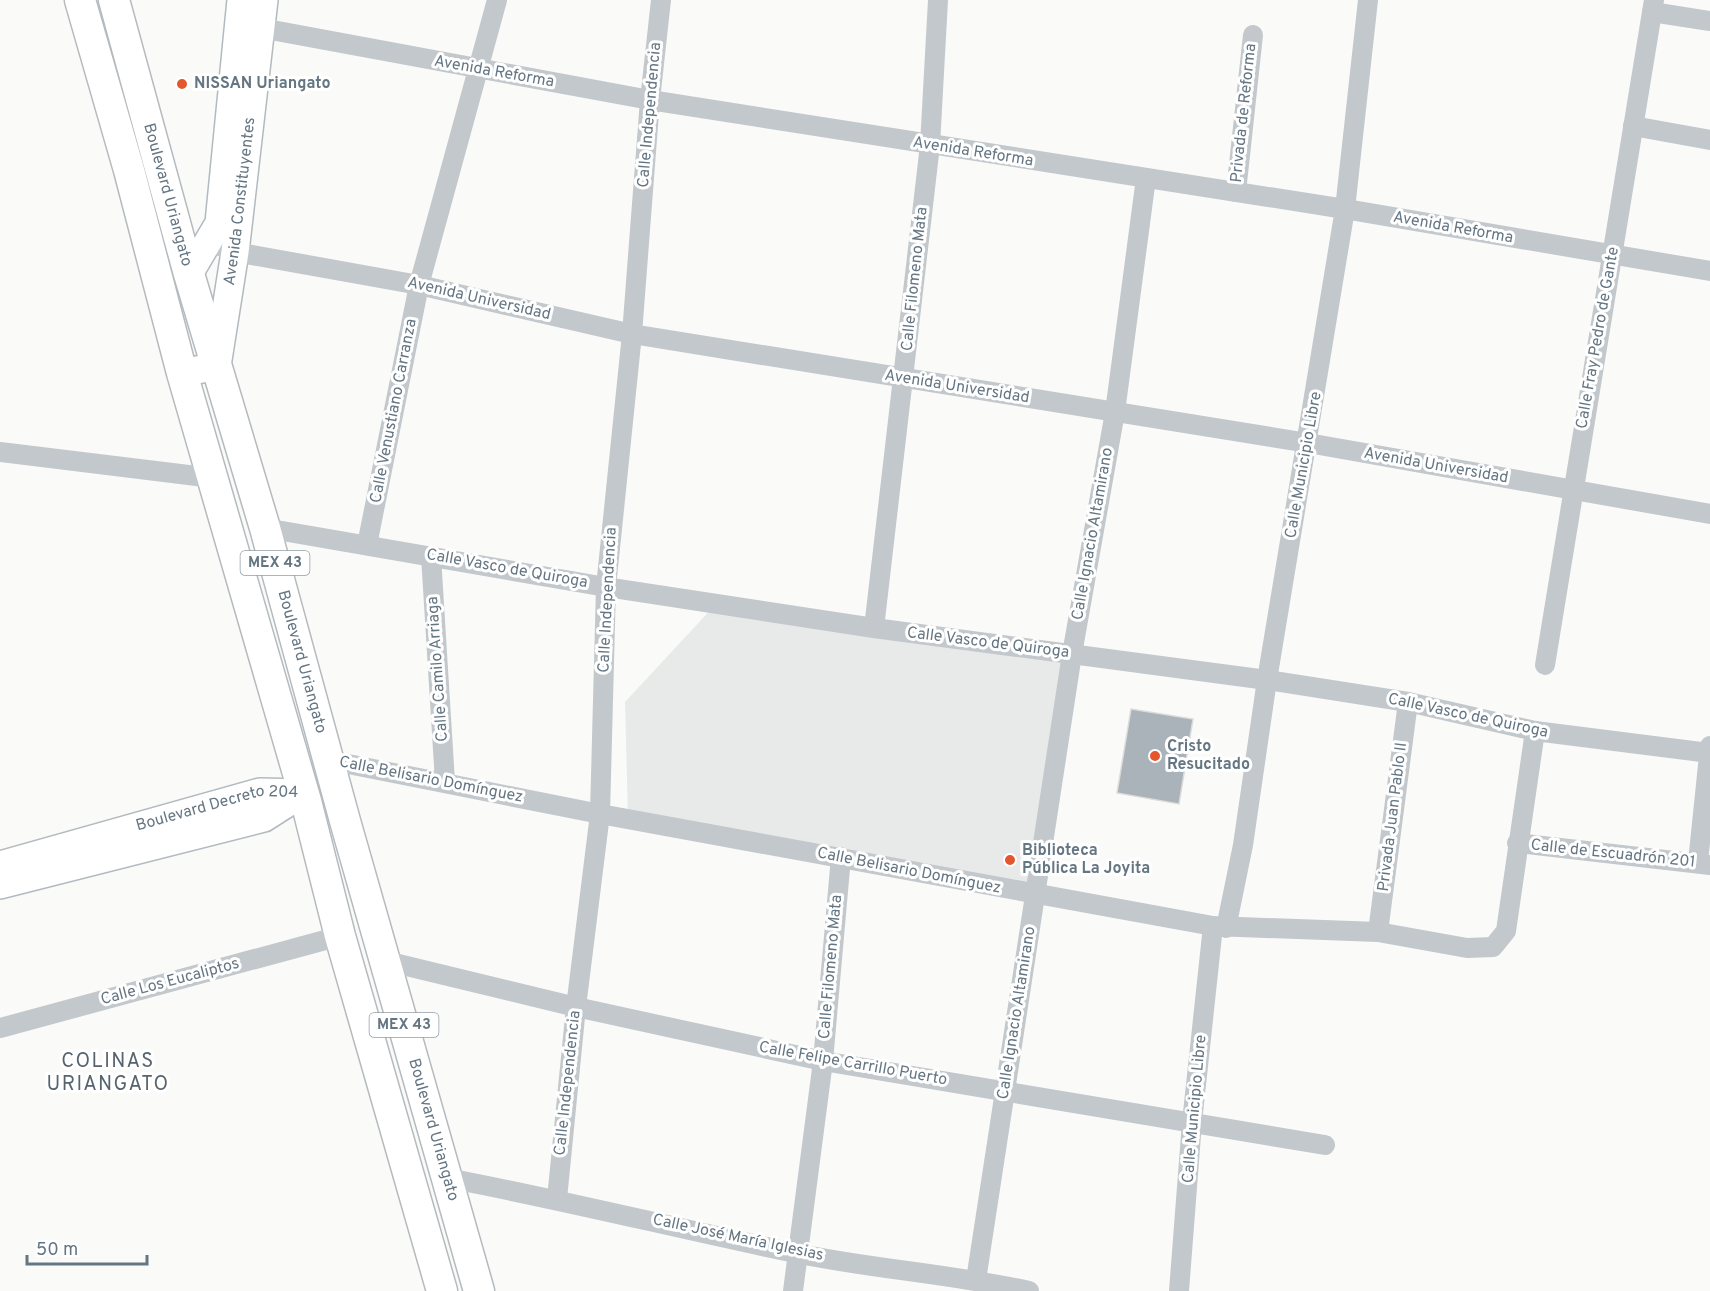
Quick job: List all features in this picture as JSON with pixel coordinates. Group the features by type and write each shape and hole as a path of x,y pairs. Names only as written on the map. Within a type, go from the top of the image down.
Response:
{"main road":[{"name":"Boulevard Uriangato","path":"80,0 129,170 182,373 303,793 340,936 442,1291"},
{"name":"Boulevard Uriangato","path":"114,0 189,274 265,528 328,760 479,1291"},
{"path":"328,760 303,793 345,820"}],"street":[{"name":"Avenida Constituyentes","path":"189,274 219,223 247,18 264,0"},
{"name":"Calle Venustiano Carranza","path":"367,544 419,285 497,0"},
{"name":"Calle Independencia","path":"557,1199 576,1007 600,814 606,587 632,334 650,100 661,0"},
{"name":"Calle Filomeno Mata","path":"874,628 905,378 930,145 939,0"},
{"name":"Calle Municipio Libre","path":"1179,1291 1192,1122 1220,927 1243,845 1267,680 1346,208 1368,0"},
{"name":"Calle Fray Pedro de Gante","path":"1545,665 1653,6 1710,21"},
{"name":"Avenida Constituyentes","path":"217,366 235,252 247,18"},
{"name":"Avenida Reforma","path":"247,18 478,69 650,100 1346,208 1710,272"},
{"name":"Privada de Reforma","path":"1236,192 1253,35"},
{"path":"1633,126 1710,140"},
{"name":"Calle Ignacio Altamirano","path":"976,1280 1072,654 1115,412 1146,178"},
{"name":"Avenida Universidad","path":"208,242 235,252 419,285 632,334 1308,443 1710,514"},
{"path":"182,373 217,366"},
{"path":"0,452 213,478"},
{"name":"Calle Vasco de Quiroga","path":"265,528 606,587 874,628 1267,680 1408,702 1535,731 1710,753"},
{"name":"Calle Camilo Arriaga","path":"431,555 445,782"},
{"name":"Privada Juan Pablo II","path":"1378,932 1408,702"},
{"path":"1517,843 1535,731"},
{"path":"1704,863 1710,746"},
{"name":"Calle Belisario Domínguez","path":"328,760 1036,896 1220,927 1378,932 1467,948 1493,947 1506,931 1517,843"},
{"name":"Boulevard Decreto 204","path":"0,865 260,792 303,793"},
{"name":"Boulevard Decreto 204","path":"0,885 264,818 303,793"},
{"name":"Calle de Escuadrón 201","path":"1517,843 1704,863"},
{"name":"Calle Filomeno Mata","path":"793,1291 822,1061 841,857"},
{"name":"Calle Los Eucaliptos","path":"0,1028 340,936"},
{"name":"Calle Felipe Carrillo Puerto","path":"386,961 576,1007 822,1061 1325,1145"},
{"name":"Calle José María Iglesias","path":"447,1178 557,1199 797,1254 976,1280 1029,1291"}],"shaded area":[{"path":"716,604 1072,654 1036,896 628,819 625,702"}],"building":[{"name":"Cristo Resucitado","path":"1131,709 1193,719 1179,804 1117,793"}],"place":[{"name":"NISSAN Uriangato","path":"182,84"},
{"name":"Cristo Resucitado","path":"1155,756"},
{"name":"Biblioteca Pública La Joyita","path":"1010,860"}],"district":[{"name":"COLINAS URIANGATO","path":"108,1074"}]}
